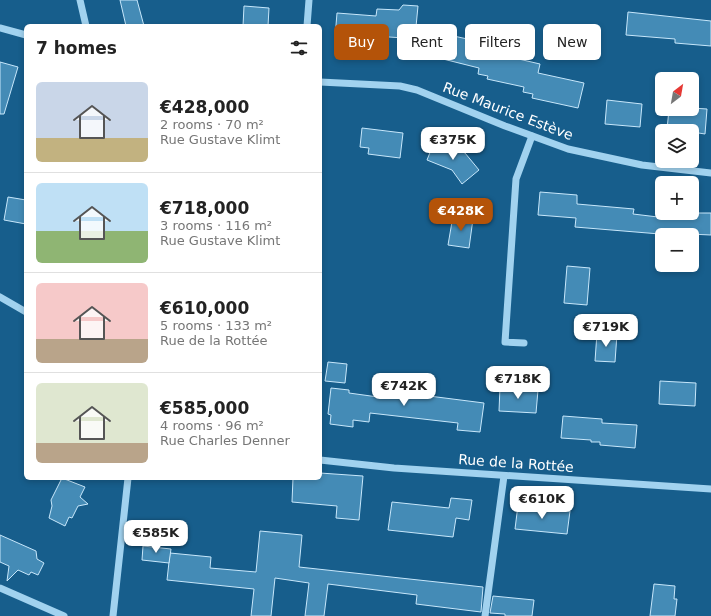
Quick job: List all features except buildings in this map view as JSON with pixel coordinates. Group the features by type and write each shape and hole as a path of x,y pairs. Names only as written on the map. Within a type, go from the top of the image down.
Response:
{"street":[{"path":"80,0 86,24"},
{"path":"307,24 309,0"},
{"path":"0,28 24,34"},
{"name":"Rue Maurice Estève","path":"322,82 400,86 417,90 568,149 642,165 711,173"},
{"path":"524,343 505,342 516,179 532,136"},
{"path":"0,297 24,311"},
{"name":"Rue de la Rottée","path":"322,460 394,468 711,489"},
{"path":"485,616 504,476"},
{"path":"113,616 128,480"},
{"path":"0,588 64,616"}]}
